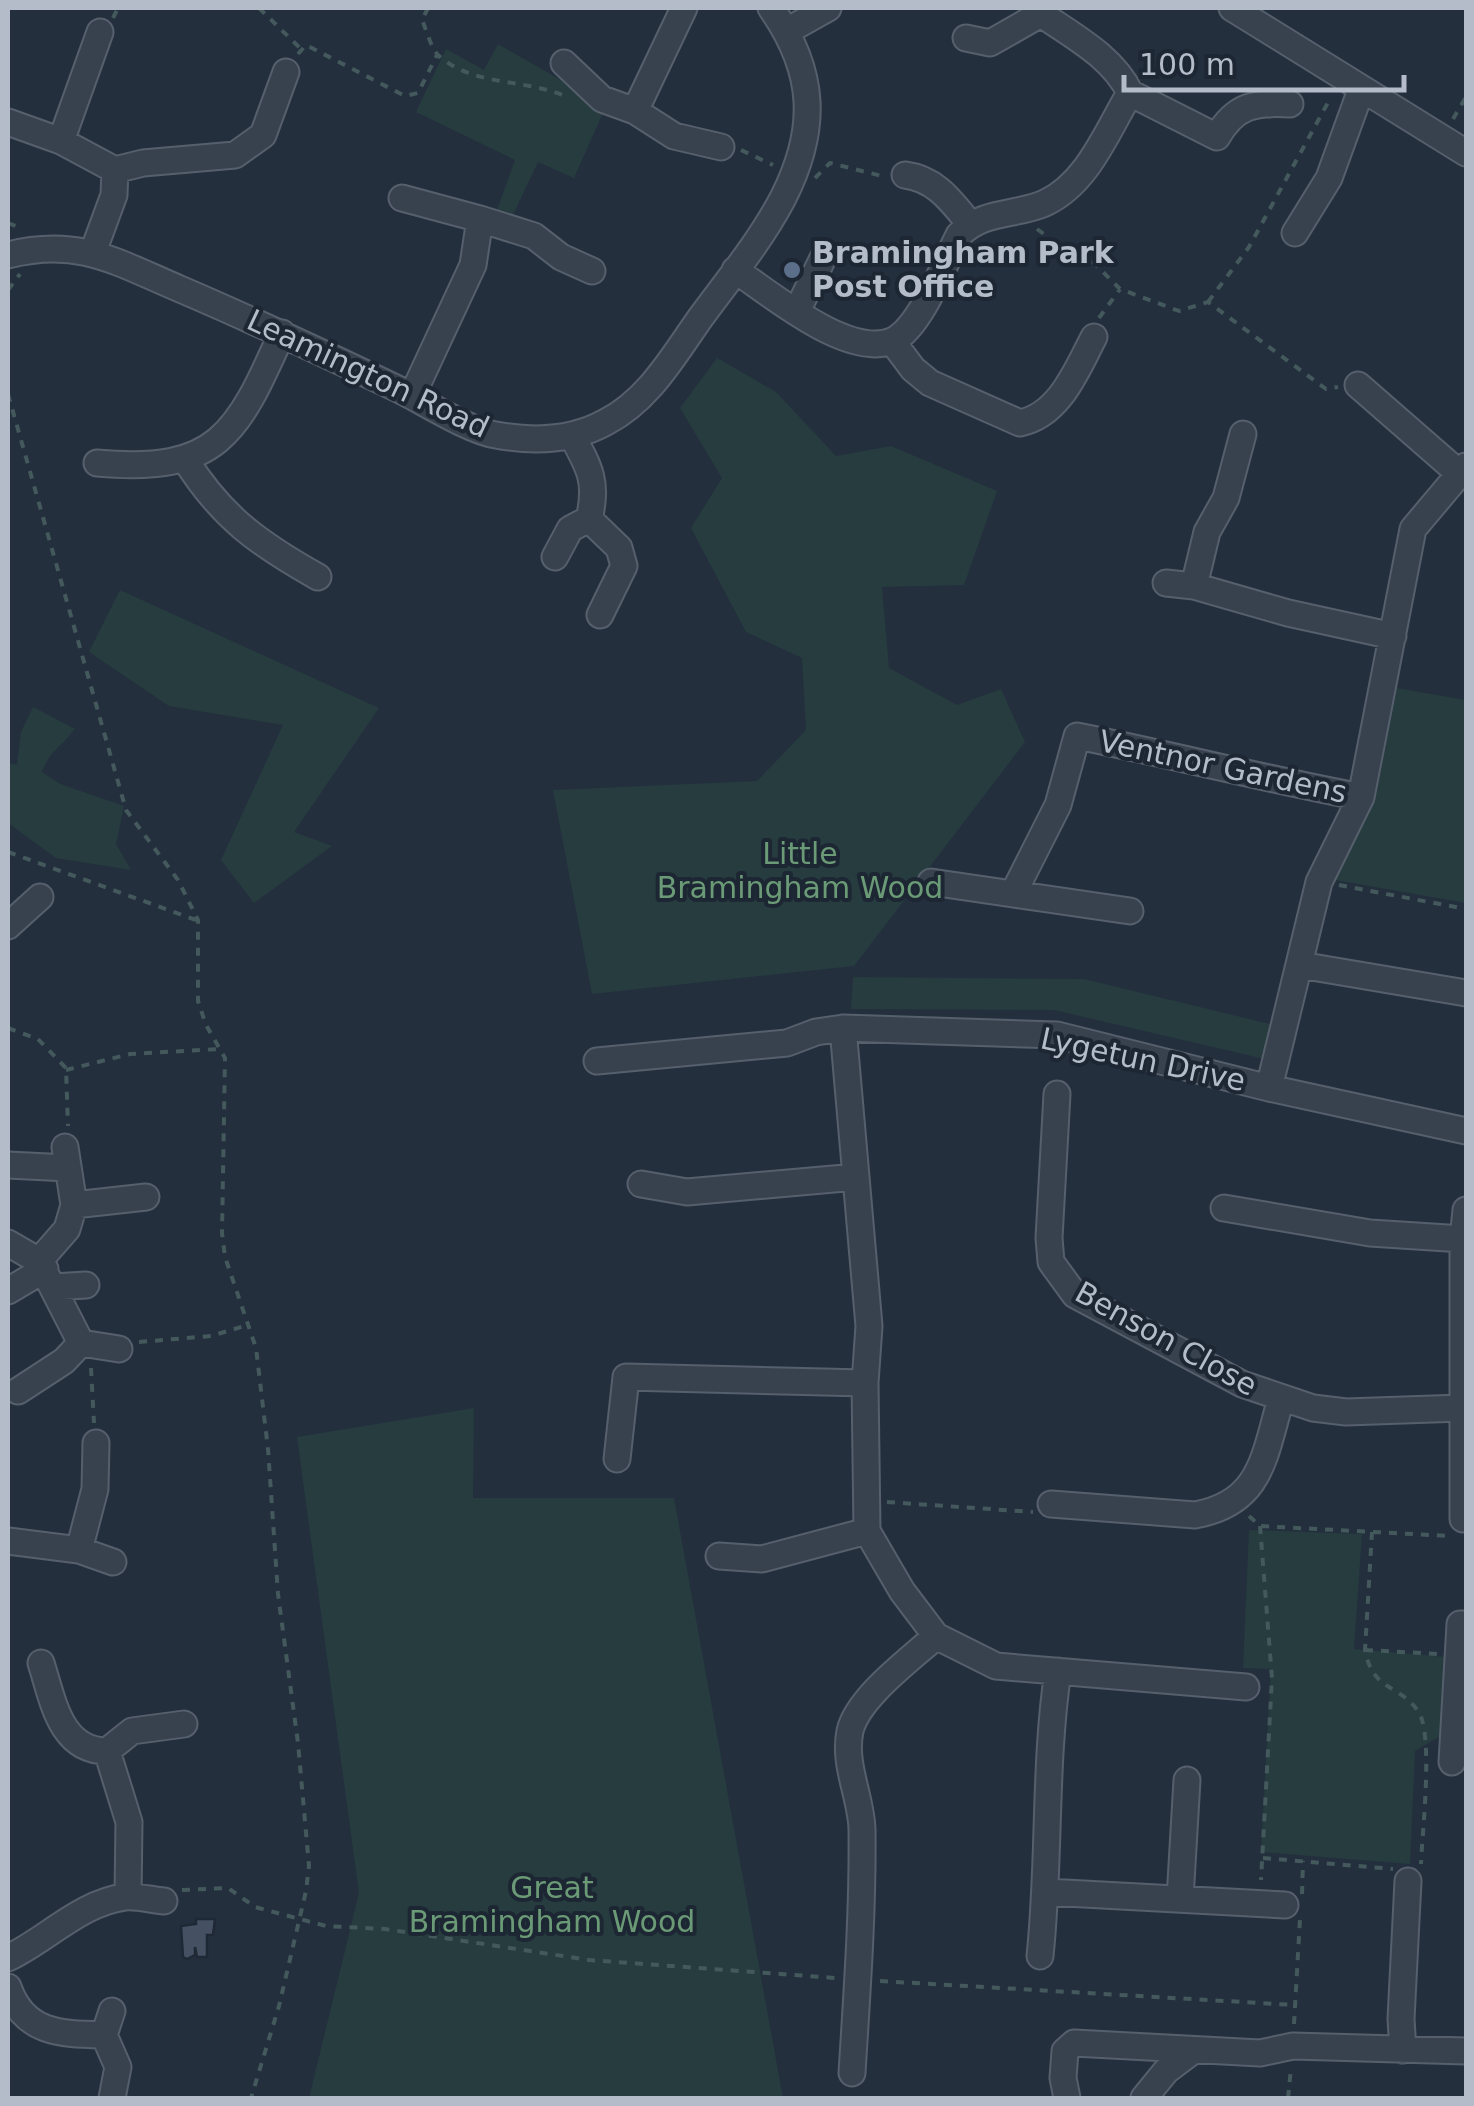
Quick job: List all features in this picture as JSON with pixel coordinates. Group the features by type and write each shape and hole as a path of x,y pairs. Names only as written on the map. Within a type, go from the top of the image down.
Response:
{"street":[{"path":"635,111 684,8"},
{"name":"Leamington Road","path":"14,264 46,246 93,252 282,333 492,434 540,440 572,436 604,424 646,392 780,205 794,176 809,129 808,100 801,64 787,31 770,8"},
{"path":"787,31 828,8"},
{"path":"1232,8 1466,153"},
{"path":"966,38 990,42 1041,14 1096,52 1122,77 1130,93 1216,139 1248,105 1290,104"},
{"path":"61,141 100,32"},
{"path":"564,63 602,99 635,111 674,136 721,148"},
{"path":"8,122 61,141 115,170 142,162 236,155 263,135 286,72"},
{"path":"1295,233 1328,178 1351,84"},
{"path":"735,270 831,333 862,343 892,341 910,325 959,235 970,224 1042,204 1072,185 1130,93"},
{"path":"93,252 114,195 115,170"},
{"path":"906,175 935,185 970,224"},
{"path":"402,198 534,236 561,257 592,272"},
{"path":"412,396 474,266 480,219"},
{"path":"797,311 825,254"},
{"path":"97,463 142,467 185,459 219,442 250,404 282,333"},
{"path":"892,341 913,369 930,383 1019,434 1070,384 1083,341"},
{"path":"1358,385 1463,470"},
{"path":"1194,586 1206,532 1226,498 1242,434"},
{"path":"555,557 570,530 589,519 595,495 590,468 572,436"},
{"path":"185,459 207,495 233,520 278,554 318,577"},
{"name":"Ventnor Gardens","path":"1269,1088 1319,882 1361,797 1413,529 1463,470"},
{"path":"589,519 619,548 624,566 600,615"},
{"path":"1166,583 1194,586 1288,613 1392,636"},
{"name":"Ventnor Gardens","path":"1013,894 1058,805 1077,736 1361,797"},
{"path":"931,882 1130,911"},
{"path":"8,926 40,897"},
{"path":"1300,965 1466,993"},
{"path":"843,1028 869,1326 865,1383 867,1531 902,1591 936,1636 996,1666 1246,1687"},
{"name":"Lygetun Drive","path":"597,1061 786,1042 843,1028 1057,1036 1466,1131"},
{"name":"Benson Close","path":"1058,1094 1051,1262 1075,1295 1242,1384 1281,1399 1346,1412 1462,1408"},
{"path":"8,1165 66,1158 74,1205 67,1230 46,1272 8,1292"},
{"path":"641,1184 687,1192 856,1178"},
{"path":"74,1205 146,1197"},
{"path":"1224,1208 1370,1233 1463,1239"},
{"path":"1464,1528 1466,1210"},
{"path":"8,1242 46,1272 86,1284"},
{"path":"46,1272 78,1350"},
{"path":"18,1390 78,1350 118,1349"},
{"path":"617,1459 626,1377 865,1383"},
{"name":"Benson Close","path":"1235,1502 1252,1482 1263,1460 1281,1399"},
{"path":"79,1550 95,1489 96,1443"},
{"path":"1050,1504 1195,1515 1218,1511 1235,1502"},
{"path":"719,1556 762,1559 867,1531"},
{"path":"8,1541 79,1550 114,1562"},
{"path":"1452,1762 1460,1624 1466,1624"},
{"path":"852,2074 862,1824 850,1768 850,1729 875,1690 936,1636"},
{"path":"41,1663 64,1730 93,1751 107,1751 132,1731 184,1724"},
{"path":"1040,1956 1052,1716 1058,1672"},
{"path":"107,1751 129,1822 128,1896"},
{"path":"1180,1899 1186,1780"},
{"path":"1403,2050 1401,2020 1412,1874"},
{"path":"1046,1892 1284,1905"},
{"path":"8,1958 32,1947 97,1904 128,1896 164,1902"},
{"path":"8,1987 14,2005 51,2032 110,2033 118,2067 112,2098"},
{"path":"1067,2098 1063,2078 1065,2051 1074,2044 1260,2052 1293,2046 1466,2051"},
{"path":"1144,2098 1166,2071 1194,2050"}],"path":[{"path":"260,8 301,49"},
{"path":"428,8 422,20 438,55 484,80 542,86 572,100"},
{"path":"286,72 306,45 405,96 418,93 438,55"},
{"path":"1013,212 1060,246 1093,262 1120,289 1179,311 1208,302 1249,247 1351,84"},
{"path":"1453,120 1466,97"},
{"path":"8,223 18,227"},
{"path":"8,290 14,264"},
{"path":"1083,341 1120,289"},
{"path":"1208,302 1326,389 1358,385"},
{"path":"8,394 126,810 178,880 198,920 198,1001 226,1058 222,1233 225,1257 256,1348 308,1866 279,2006 251,2098"},
{"path":"8,852 198,920"},
{"path":"1319,882 1466,909"},
{"path":"8,1028 38,1039 66,1070 66,1158"},
{"path":"66,1070 130,1054 220,1049"},
{"path":"118,1349 127,1343 211,1336 248,1325"},
{"path":"78,1350 96,1443"},
{"path":"867,1500 1034,1512 1050,1504"},
{"path":"1235,1502 1260,1526 1272,1649 1258,1904"},
{"path":"1260,1526 1372,1532 1464,1528"},
{"path":"1263,1858 1412,1874 1426,1731 1417,1709 1374,1678 1365,1650 1372,1532"},
{"path":"1365,1650 1458,1655"},
{"path":"1288,2098 1304,1861"},
{"path":"164,1902 167,1890 228,1888 255,1906 326,1926 385,1929 589,1960 1294,2005"}],"green space":[{"path":"498,44 606,106 574,178 538,162 511,219 496,213 515,160 416,112 446,49 484,70"},
{"name":"Little Bramingham Wood","path":"717,358 776,392 836,456 891,446 997,491 964,585 882,587 889,668 957,705 1001,689 1025,742 854,966 592,994 553,790 757,781 806,730 802,658 746,632 691,528 722,478 680,408"},
{"path":"120,590 379,708 294,832 332,846 254,903 221,860 283,725 169,706 89,652"},
{"path":"1396,688 1466,700 1466,903 1335,880 1377,791"},
{"path":"33,707 75,729 52,753 42,772 60,784 124,806 116,844 131,870 56,858 8,823 8,763 17,765 21,732"},
{"path":"853,977 1084,979 1270,1024 1269,1060 1054,1010 851,1009"},
{"name":"Great Bramingham Wood","path":"474,1408 473,1498 674,1498 783,2098 309,2098 359,1893 297,1437"},
{"path":"1249,1530 1362,1534 1354,1649 1446,1657 1442,1735 1415,1751 1410,1864 1261,1852 1271,1669 1243,1668"}],"building":[{"path":"196,1919 215,1919 213,1935 207,1935 207,1957 197,1957 195,1947 195,1955 187,1959 183,1957 181,1926 196,1924"}],"place":[{"name":"Bramingham Park Post Office","path":"792,270"}]}
